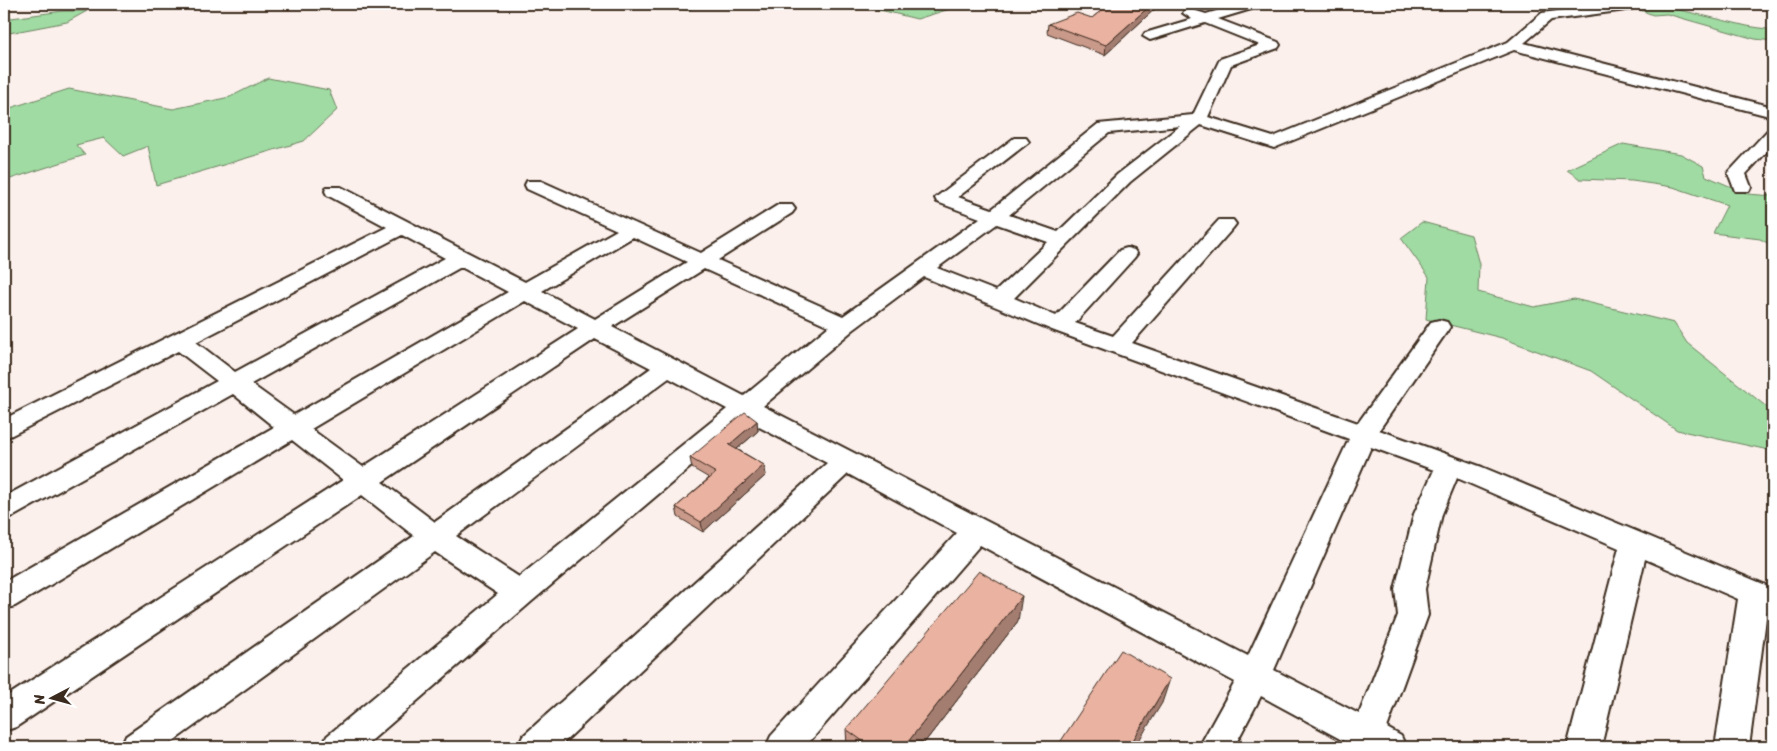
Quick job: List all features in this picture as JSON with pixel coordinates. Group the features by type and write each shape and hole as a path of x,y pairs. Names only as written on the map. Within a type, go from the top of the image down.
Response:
{"street":[{"path":"1150,36 1197,16 1253,4"},
{"path":"339,747 520,593 845,325 995,216 1104,128 1198,119 1274,143 1512,45 1548,16 1626,6 1627,4"},
{"path":"1000,300 1124,178 1198,119 1225,62 1273,45 1197,16"},
{"path":"1512,45 1773,112"},
{"path":"1742,187 1737,173 1773,135"},
{"path":"1020,142 944,198 1061,240"},
{"path":"534,185 845,325"},
{"path":"334,191 1378,741 1413,615 1410,589 1428,514 1449,465"},
{"path":"4,716 216,579 594,328 785,210"},
{"path":"1117,345 1226,224"},
{"path":"4,430 403,227"},
{"path":"4,597 632,229"},
{"path":"1060,324 1127,254"},
{"path":"4,509 461,258"},
{"path":"922,269 1060,324 1449,465 1764,597 1732,747"},
{"path":"1216,747 1255,676 1364,433 1438,327"},
{"path":"180,341 435,537 520,593"},
{"path":"138,747 435,537 667,368"},
{"path":"535,747 846,461"},
{"path":"785,747 976,530"},
{"path":"1584,747 1635,542"}],"green space":[{"path":"603,4 698,4 689,10"},
{"path":"867,4 966,4 917,19 868,7"},
{"path":"1604,4 1655,4 1747,26 1773,30 1773,41 1755,39 1667,14 1653,15 1638,9"},
{"path":"63,11 87,11 67,22 4,34 4,19"},
{"path":"268,78 329,90 337,110 304,141 156,185 148,146 123,156 104,138 76,145 85,155 4,181 4,110 69,89 173,109 230,97"},
{"path":"1623,144 1681,154 1703,166 1706,176 1748,194 1773,196 1773,246 1760,239 1713,233 1727,205 1673,187 1632,181 1580,179 1567,170"},
{"path":"1422,222 1471,235 1479,264 1478,292 1534,307 1574,299 1674,323 1687,343 1773,412 1773,451 1677,430 1591,371 1502,338 1426,319 1429,277 1401,238"}],"building":[{"path":"1109,4 1152,4 1106,45 1048,24 1077,13 1092,18"},
{"path":"745,412 757,421 729,445 764,465 701,522 676,507 716,473 690,458"},
{"path":"979,571 1022,596 904,747 871,747 846,729"},
{"path":"1121,650 1170,679 1129,747 1057,747"}]}
